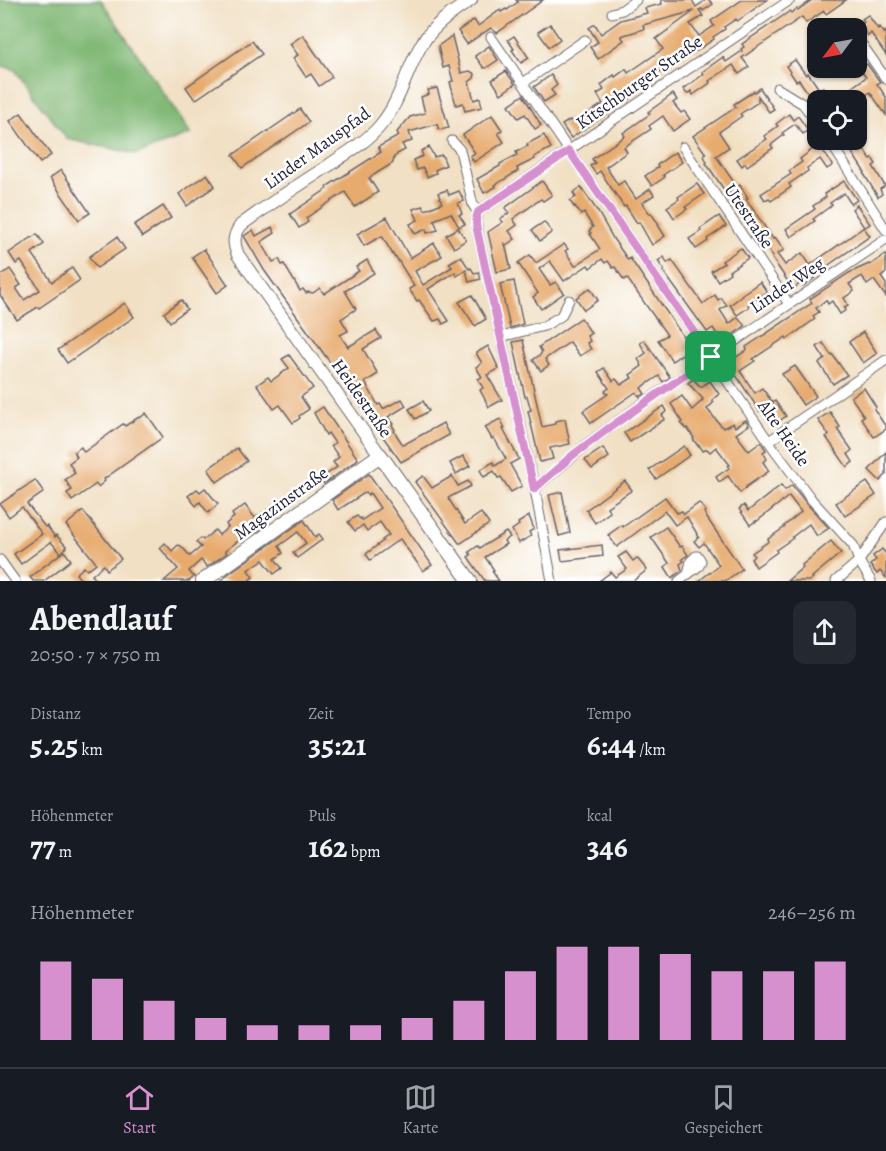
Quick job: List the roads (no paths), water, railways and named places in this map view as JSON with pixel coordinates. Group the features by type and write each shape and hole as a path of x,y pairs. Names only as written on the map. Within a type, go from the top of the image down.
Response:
{"main road":[{"name":"Magazinstraße","path":"203,581 380,455"},
{"name":"Heidestraße","path":"380,455 470,581"}],"street":[{"name":"Linder Mauspfad","path":"236,232 241,225 376,130 388,117 425,39 445,18 471,0"},
{"path":"612,13 622,10 636,0"},
{"name":"Kitschburger Straße","path":"478,212 790,0"},
{"name":"Alte Heide","path":"491,37 769,441 804,490 852,545 871,581"},
{"path":"523,83 585,40"},
{"path":"867,52 886,79"},
{"path":"777,88 802,104 807,110"},
{"path":"452,141 460,150 473,205 478,212 476,221 552,581"},
{"name":"Utestraße","path":"683,147 789,304"},
{"path":"835,150 886,230"},
{"name":"Heidestraße","path":"236,232 234,240 238,255 380,455"},
{"name":"Linder Weg","path":"534,489 609,428 886,239"},
{"path":"501,337 544,326 561,316 569,300"},
{"path":"769,441 886,360"},
{"path":"836,581 882,537 886,522"},
{"path":"0,560 15,581"},
{"path":"679,581 688,574"}]}
